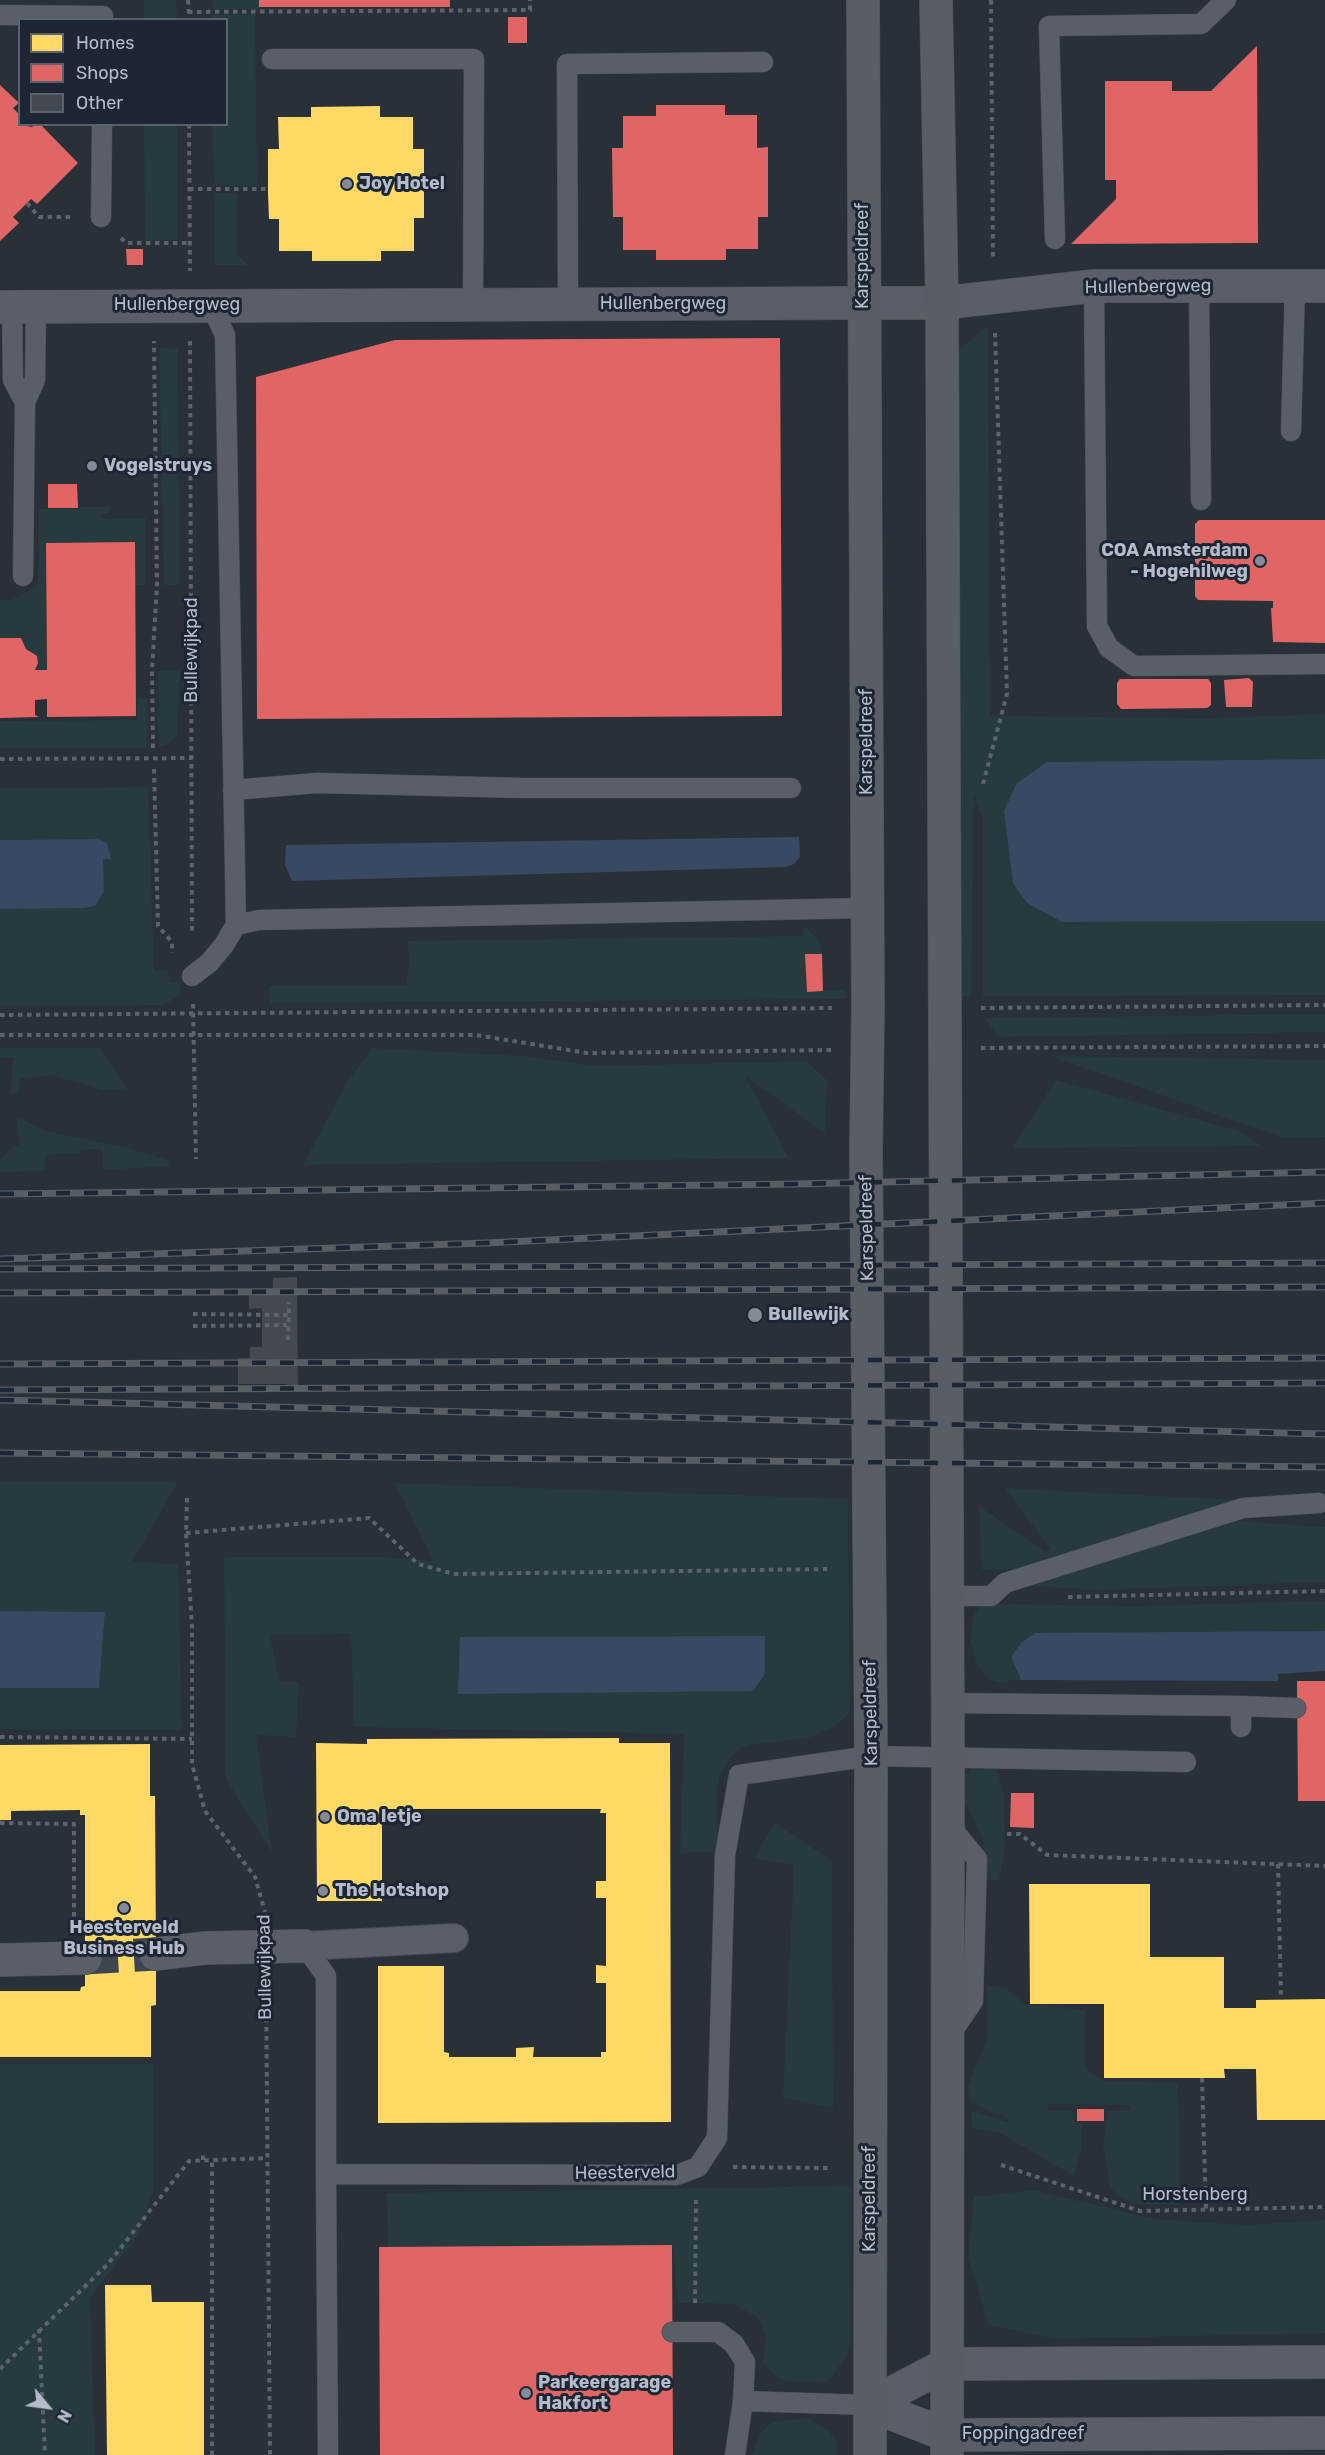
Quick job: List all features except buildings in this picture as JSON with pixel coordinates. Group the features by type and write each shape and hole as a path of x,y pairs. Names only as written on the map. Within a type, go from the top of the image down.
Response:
{"main road":[{"name":"Karspeldreef","path":"863,0 868,909 868,1568 871,1756 870,2455"},
{"path":"936,0 942,303 948,1756 947,2445"}],"street":[{"name":"Hullenbergweg","path":"16,307 942,303 1094,286 1310,286"},
{"path":"156,1954 205,1948 305,1946 454,1938"},
{"path":"0,1960 80,1958"},
{"path":"869,2405 947,2364 1325,2362"},
{"name":"Foppingadreef","path":"869,2405 947,2445 1325,2433"}],"lane":[{"path":"1055,239 1049,26 1201,24 1226,0"},
{"path":"0,15 103,16 103,18"},
{"path":"272,59 474,59 473,305"},
{"path":"568,304 567,64 763,62"},
{"path":"101,218 102,126"},
{"path":"1094,286 1097,626 1109,648 1134,666 1325,664"},
{"path":"1199,286 1201,500"},
{"path":"1291,430 1310,286"},
{"path":"192,976 209,963 224,945 236,925 225,334 210,305"},
{"path":"16,307 13,380 25,402 23,576"},
{"path":"233,790 317,783 523,788 791,788"},
{"path":"236,925 259,920 868,909"},
{"path":"947,1596 991,1596 1005,1583 1243,1508 1319,1503"},
{"path":"947,1703 1296,1708"},
{"path":"1241,1706 1241,1726"},
{"path":"871,1756 1186,1762"},
{"name":"Heesterveld","path":"326,2174 677,2175 698,2167 717,2138 725,1855 739,1775 871,1756"},
{"path":"305,1946 326,1976 328,2455"},
{"path":"672,2332 718,2332 734,2344 745,2362 744,2401 735,2455"},
{"path":"744,2401 869,2405"}],"path":[{"path":"188,0 189,18"},
{"path":"189,12 530,10 530,0"},
{"path":"982,791 1007,694 994,297 991,0"},
{"path":"189,126 190,274"},
{"path":"189,189 268,189"},
{"path":"153,305 157,585 152,670 153,748"},
{"name":"Bullewijkpad","path":"190,336 192,976"},
{"path":"0,759 192,758"},
{"path":"154,769 158,926 172,942"},
{"path":"980,997 981,1018"},
{"path":"980,1008 1325,1005"},
{"path":"0,1015 868,1008"},
{"path":"193,1015 196,1158"},
{"path":"0,1035 476,1035 587,1053 867,1049"},
{"path":"984,1038 984,1060"},
{"path":"945,1048 1325,1046"},
{"path":"288,1340 289,1302"},
{"path":"193,1314 288,1315"},
{"path":"193,1326 287,1325"},
{"name":"Bullewijkpad","path":"187,1498 186,1533 192,1627 192,1764 206,1811 255,1877 267,1918 270,2455"},
{"path":"186,1533 369,1518 418,1564 454,1574 760,1572 868,1568"},
{"path":"1060,1597 1325,1591"},
{"path":"0,1737 192,1739"},
{"path":"0,1823 74,1824 80,1958"},
{"path":"1007,1834 1020,1834 1047,1855 1325,1866"},
{"path":"1278,1864 1281,2000"},
{"path":"1202,2078 1206,2211"},
{"path":"203,2151 203,2160"},
{"path":"0,2369 39,2328 108,2264 189,2161 267,2158"},
{"path":"212,2160 212,2455"},
{"name":"Horstenberg","path":"1001,2164 1140,2211 1325,2206"},
{"path":"698,2167 828,2168"},
{"path":"695,2232 695,2265"},
{"path":"39,2328 45,2455"}],"green space":[{"path":"144,0 176,0 177,18 144,18"},
{"path":"213,0 259,0 259,9 213,9"},
{"path":"213,14 255,14 257,186 214,185 213,126 228,126 228,18 213,18"},
{"path":"144,126 177,126 177,240 145,240"},
{"path":"214,193 237,193 237,254 248,265 214,265"},
{"path":"988,326 990,716 1211,718 1325,714 1325,759 1047,762 1062,922 1325,921 1325,995 983,996 983,823 974,793 971,996 958,997 955,352"},
{"path":"159,348 178,349 179,585 164,585"},
{"path":"80,507 109,507 109,514 102,514 102,519 146,518 146,585 135,585 135,542 46,543 47,670 35,670 38,663 37,656 26,649 21,638 0,638 0,600 12,600 38,585 39,509 79,509"},
{"path":"180,670 177,735 169,744 159,747 158,671"},
{"path":"138,698 147,698 147,748 0,748 0,721 138,720"},
{"path":"148,787 154,971 168,970 169,982 180,982 180,994 165,1005 0,1006 0,909 95,906 104,891 103,858 110,853 107,843 98,839 0,840 0,788"},
{"path":"803,927 809,930 821,944 822,954 805,955 807,992 845,990 845,999 270,1003 269,986 405,985 410,963 407,941 803,936"},
{"path":"1325,1014 1325,1032 998,1037 985,1018"},
{"path":"0,1048 100,1048 128,1090 101,1090 52,1075 20,1079 17,1094 10,1095 13,1057 0,1058"},
{"path":"372,1048 522,1056 598,1066 806,1061 827,1080 825,1133 745,1076 789,1158 303,1165 347,1082"},
{"path":"1051,1056 1325,1060 1325,1137 1284,1138"},
{"path":"1056,1080 1239,1131 1261,1146 1012,1148"},
{"path":"17,1117 45,1131 124,1147 167,1160 170,1166 103,1170 102,1149 82,1149 77,1153 45,1155 45,1171 0,1172 0,1159 13,1147 19,1146"},
{"path":"0,1482 178,1482 132,1562 178,1564 182,1730 0,1729 0,1688 99,1688 105,1612 0,1611"},
{"path":"395,1483 848,1499 850,1712 836,1726 808,1738 747,1745 734,1753 720,1772 717,1792 717,1847 712,1852 680,1853 684,1734 354,1727 351,1634 270,1635 279,1682 299,1682 296,1737 256,1735 272,1853 226,1779 224,1557 385,1557 433,1561"},
{"path":"1005,1488 1236,1500 1057,1560 1016,1569 982,1570 979,1506 1046,1552 1050,1549"},
{"path":"1234,1521 1325,1527 1325,1582 1097,1590 1032,1586 1114,1557"},
{"path":"1325,1601 1325,1631 1164,1633 1016,1671 1021,1680 1008,1680 1008,1683 995,1682 984,1675 977,1665 970,1639 973,1617 979,1607 992,1604 1137,1606"},
{"path":"974,1765 996,1766 1004,1796 1005,1848 999,1880 985,1880 983,1840 962,1793 963,1778"},
{"path":"775,1823 832,1861 833,2108 783,2098 794,1865 754,1858"},
{"path":"987,1985 1007,1989 1024,2004 1085,2010 1085,2068 1104,2081 1178,2083 1180,2205 1136,2204 1116,2195 1110,2186 1103,2145 1108,2111 1130,2110 1129,2105 1048,2104 1048,2111 1072,2110 1073,2121 1082,2125 1082,2148 1074,2176 998,2132 972,2128 971,2111 1008,2122 1010,2119 971,2103 967,2087 987,2040"},
{"path":"0,2064 154,2064 153,2189 138,2235 90,2298 95,2455 0,2455"},
{"path":"850,2186 851,2341 847,2355 831,2378 823,2382 785,2381 777,2377 763,2363 766,2336 758,2318 734,2304 678,2303 673,2249 388,2250 387,2193"},
{"path":"1033,2190 1154,2219 1245,2225 1325,2220 1325,2333 1055,2339 989,2325 968,2258 974,2197"},
{"path":"807,2418 829,2431 838,2443 837,2455 752,2455 761,2432 772,2422"}],"water":[{"path":"1325,759 1325,921 1062,922 1027,903 1013,883 1004,811 1017,783 1047,762"},
{"path":"799,837 800,857 794,864 786,867 292,881 285,865 286,845"},
{"path":"98,839 107,843 110,859 103,859 104,891 95,906 0,909 0,840"},
{"path":"0,1611 105,1612 99,1688 0,1688"},
{"path":"1325,1631 1325,1671 1278,1674 1278,1681 1021,1680 1011,1657 1022,1642 1035,1633"},
{"path":"765,1636 765,1674 753,1691 458,1694 460,1637"}],"tunnel":[{"path":"85,1958 156,1954"}],"railway":[{"path":"0,1194 797,1184 1325,1172"},
{"path":"0,1259 486,1243 1325,1203"},
{"path":"0,1269 1325,1263"},
{"path":"0,1293 1325,1287"},
{"path":"0,1364 1325,1358"},
{"path":"0,1390 1325,1383"},
{"path":"0,1400 1325,1434"},
{"path":"0,1453 1325,1467"}],"place":[{"name":"Joy Hotel","path":"347,184"},
{"name":"Vogelstruys","path":"92,466"},
{"name":"COA Amsterdam - Hogehilweg","path":"1260,561"},
{"name":"Bullewijk","path":"755,1315"},
{"name":"Oma Ietje","path":"325,1817"},
{"name":"The Hotshop","path":"323,1891"},
{"name":"Heesterveld Business Hub","path":"124,1908"},
{"name":"Parkeergarage Hakfort","path":"526,2393"}]}
